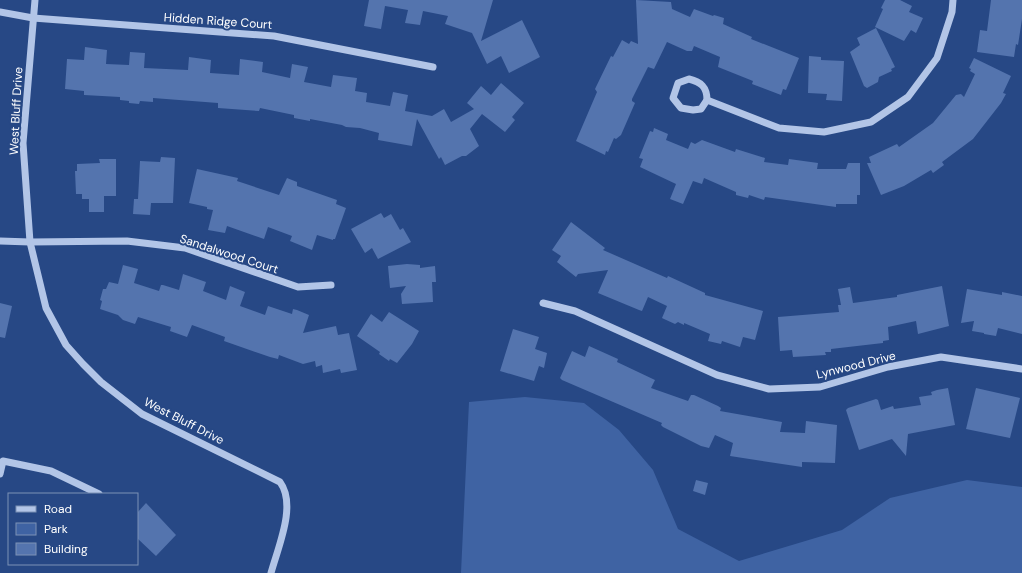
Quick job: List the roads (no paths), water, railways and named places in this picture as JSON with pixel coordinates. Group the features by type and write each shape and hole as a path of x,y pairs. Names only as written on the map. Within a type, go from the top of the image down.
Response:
{"street":[{"name":"West Bluff Drive","path":"35,0 23,143 30,242 46,308 66,345 96,378 142,414 280,482 285,489 288,510 271,573"},
{"path":"707,100 779,128 824,132 871,122 908,97 937,58 952,12 954,0"},
{"name":"Hidden Ridge Court","path":"0,12 33,18 274,36 433,67"},
{"path":"689,79 700,83 705,87 707,100 701,109 693,110 681,108 673,98 678,83 689,79"},
{"name":"Sandalwood Court","path":"0,241 127,241 185,248 298,287 332,286"},
{"name":"Lynwood Drive","path":"543,303 575,311 718,375 769,389 820,387 888,367 941,357 1022,369"},
{"path":"0,474 3,461 51,471 97,493"}]}
